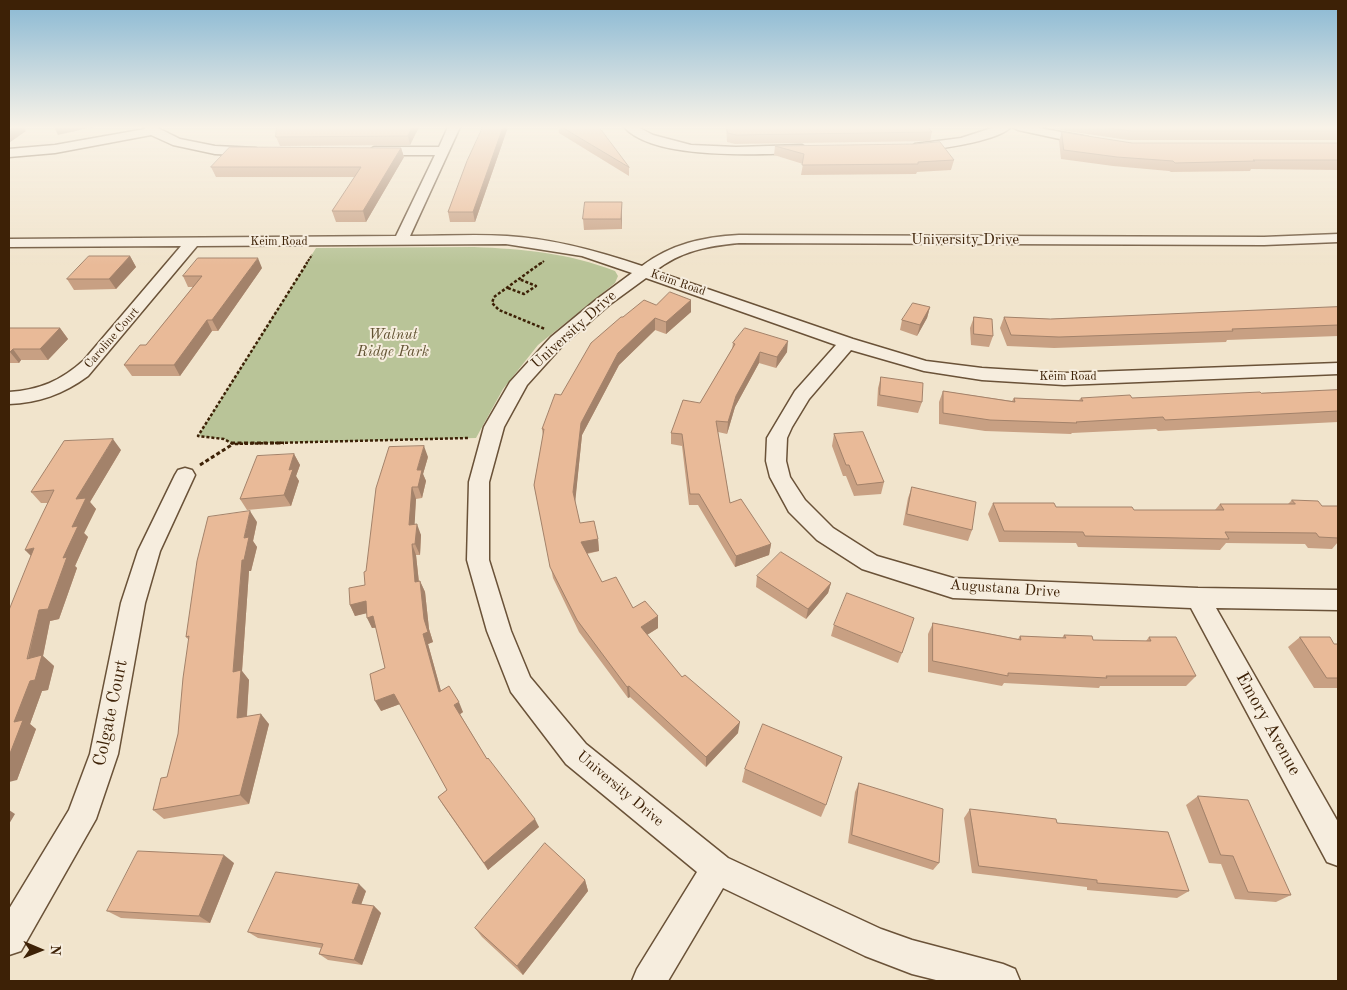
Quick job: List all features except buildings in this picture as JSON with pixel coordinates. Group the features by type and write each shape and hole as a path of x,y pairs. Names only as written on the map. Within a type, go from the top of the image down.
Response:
{"street":[{"path":"401,241 433,173"},
{"name":"University Drive","path":"1003,981 912,957 877,944 717,870 576,754 520,684 499,631 478,560 479,482 494,427 519,382 557,341 603,302 662,258 683,248 711,241 739,239 1264,241 1338,238"},
{"name":"Keim Road","path":"9,243 506,240 562,246 593,254 847,343 924,366 982,374 1064,379 1338,368"},
{"name":"Caroline Court","path":"9,398 28,398 46,393 76,378 193,242"},
{"name":"Augustana Drive","path":"847,343 802,396 782,427 776,448 778,469 787,491 796,506 825,534 870,562 953,588 1198,598 1338,600"},
{"name":"Colgate Court","path":"9,939 81,820 104,754 133,603 138,586 149,551 185,475"},
{"name":"Emory Avenue","path":"1198,598 1338,850"},
{"path":"649,981 717,870"}],"path":[{"path":"314,251 198,436 224,439 233,444 468,438"},
{"path":"546,329 494,308 492,303 494,297 540,264 548,255"},
{"path":"507,288 524,294 536,286 519,279"},
{"path":"185,475 233,444"}],"green space":[{"name":"Walnut Ridge Park","path":"474,247 510,249 563,256 615,271 618,276 615,283 538,345 503,389 476,438 233,444 224,439 198,436 316,248"}]}
